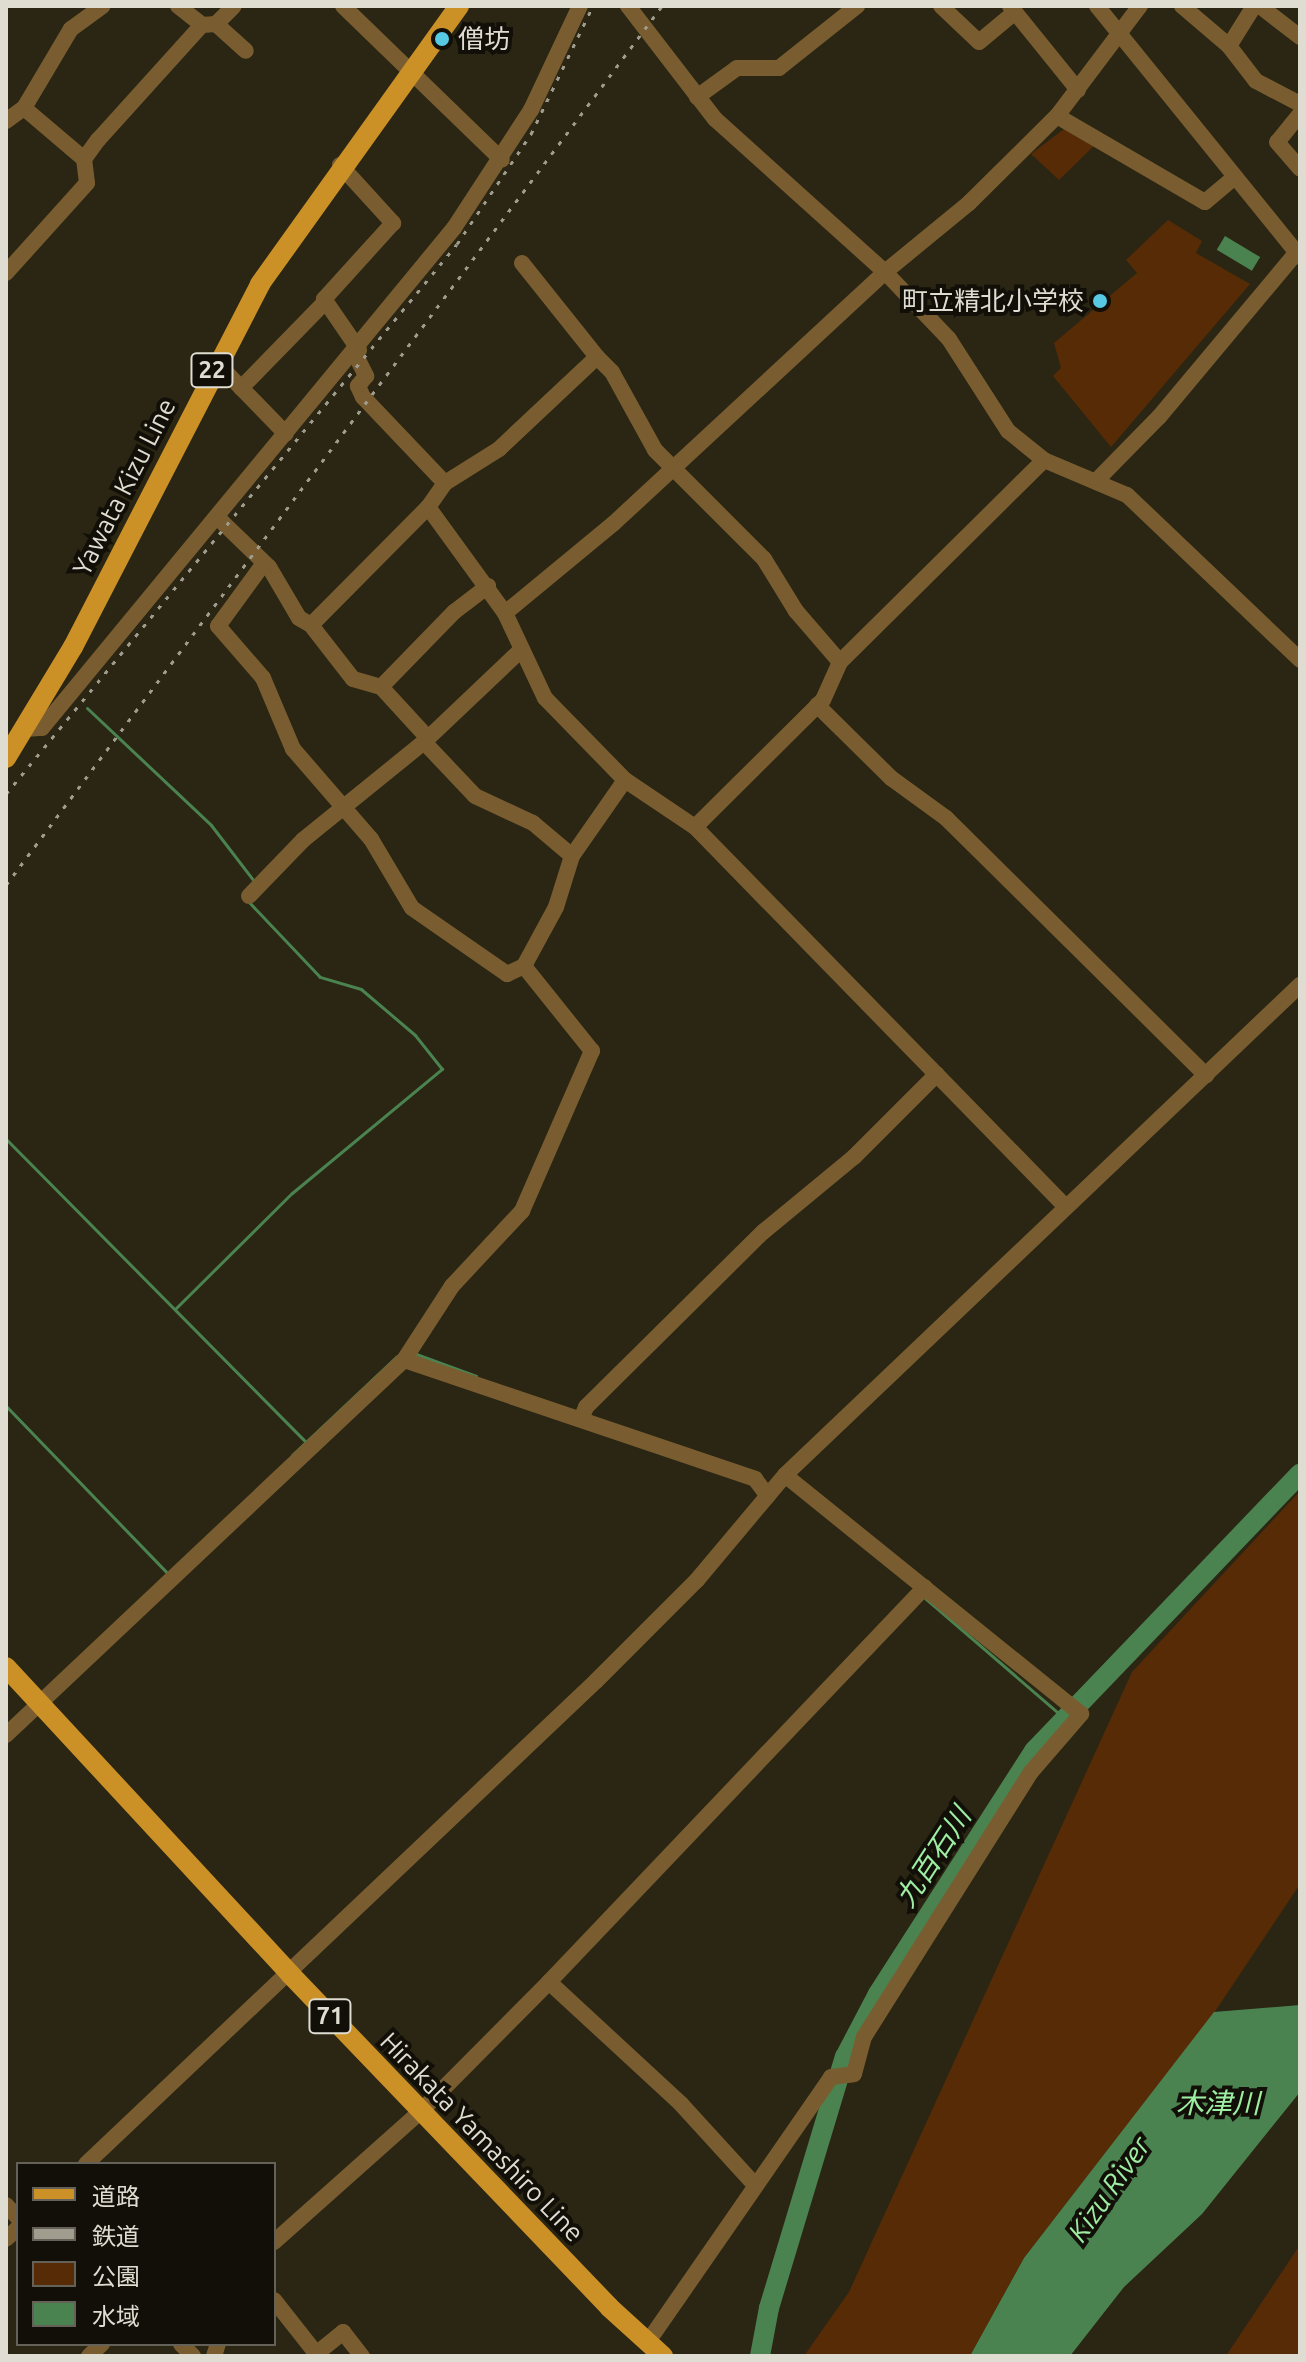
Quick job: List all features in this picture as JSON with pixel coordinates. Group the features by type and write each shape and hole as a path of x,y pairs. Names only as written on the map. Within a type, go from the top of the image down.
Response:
{"main road":[{"name":"Yawata Kizu Line","path":"6,758 26,729 216,362 340,165 459,6"},
{"name":"Hirakata Yamashiro Line","path":"6,1667 290,1974 663,2356"}],"street":[{"path":"6,121 24,108 71,29 103,6"},
{"path":"178,6 246,51"},
{"path":"84,159 209,24 234,6"},
{"path":"343,6 502,160"},
{"path":"26,729 42,728 357,352 502,160 580,6"},
{"path":"628,6 697,97 885,272 949,339 1008,431 1044,460 1098,479 1136,503 1300,660"},
{"path":"697,97 737,68 779,68 857,6"},
{"path":"941,6 979,42 1012,9 1078,90"},
{"path":"1097,6 1298,255 1159,417 1098,479"},
{"path":"505,613 674,465 885,272 969,203 1057,116 1140,6"},
{"path":"1182,6 1229,46 1263,87 1300,104"},
{"path":"1229,46 1257,6 1300,37"},
{"path":"6,273 87,183 84,159 24,108"},
{"path":"1300,114 1277,142 1300,168"},
{"path":"1057,116 1205,202 1235,177"},
{"path":"241,388 324,303 393,223 340,165"},
{"path":"522,263 621,387 639,429 764,559 796,611 840,662"},
{"path":"324,303 357,352 366,376 358,386 363,397 445,483"},
{"path":"311,625 428,507 445,483 499,449 597,357"},
{"path":"216,362 286,434"},
{"path":"695,827 817,705 840,662 1044,460"},
{"path":"428,507 505,613 520,651 560,718 625,780 695,827 1066,1207"},
{"path":"217,517 264,563 299,618 311,625 353,679 381,687 475,796 533,823 572,856"},
{"path":"264,563 218,626 263,678 293,749 344,806 412,908 507,974 524,966 556,907 572,856 625,780"},
{"path":"381,687 454,612 488,586"},
{"path":"249,896 344,806 426,740 520,651"},
{"path":"817,705 891,778 946,818 1206,1075"},
{"path":"6,1735 404,1360 452,1286 522,1211 592,1051 524,966"},
{"path":"88,2162 290,1974 686,1591 785,1475 1300,985"},
{"path":"581,1419 586,1407 763,1232 854,1157 937,1074"},
{"path":"404,1360 755,1479 768,1496"},
{"path":"654,2333 754,2184 831,2077 854,2074 864,2037 988,1840 1045,1753 1081,1714 921,1591 785,1475"},
{"path":"276,2240 421,2111 549,1982 921,1591"},
{"path":"549,1982 681,2104 754,2184"},
{"path":"276,2303 317,2355 343,2332 362,2356"}],"green space":[{"path":"1064,129 1095,145 1059,180 1031,154"},
{"path":"1168,220 1202,241 1196,253 1250,284 1111,447 1053,376 1061,368 1054,343 1137,273 1126,260"},
{"path":"1300,1491 1300,1884 1214,2013 1024,2258 970,2356 804,2356 849,2292 1132,1672"},
{"path":"1300,2245 1300,2356 1226,2356"}],"water":[{"path":"1225,236 1260,257 1252,271 1217,250"},
{"name":"木津川","path":"1300,2005 1300,2092 1202,2214 1124,2287 1070,2356 970,2356 1024,2258 1214,2012"}],"waterway":[{"path":"87,708 211,825 254,881"},
{"path":"175,1309 292,1193 442,1069 415,1035 361,989 320,977 248,901"},
{"path":"6,1139 305,1441"},
{"path":"416,1354 476,1376"},
{"path":"292,1455 397,1356"},
{"path":"6,1406 167,1573"},
{"name":"九百石川","path":"760,2356 769,2308 845,2057 878,1994 1034,1751 1300,1474"},
{"path":"925,1598 1065,1719"}],"railway":[{"path":"6,794 457,244 531,134 593,6"},
{"path":"6,885 662,6"}],"place":[{"name":"僧坊","path":"442,39"},
{"name":"町立精北小学校","path":"1100,301"}],"water label":[{"name":"Kizu River","path":"1109,2189"}]}
